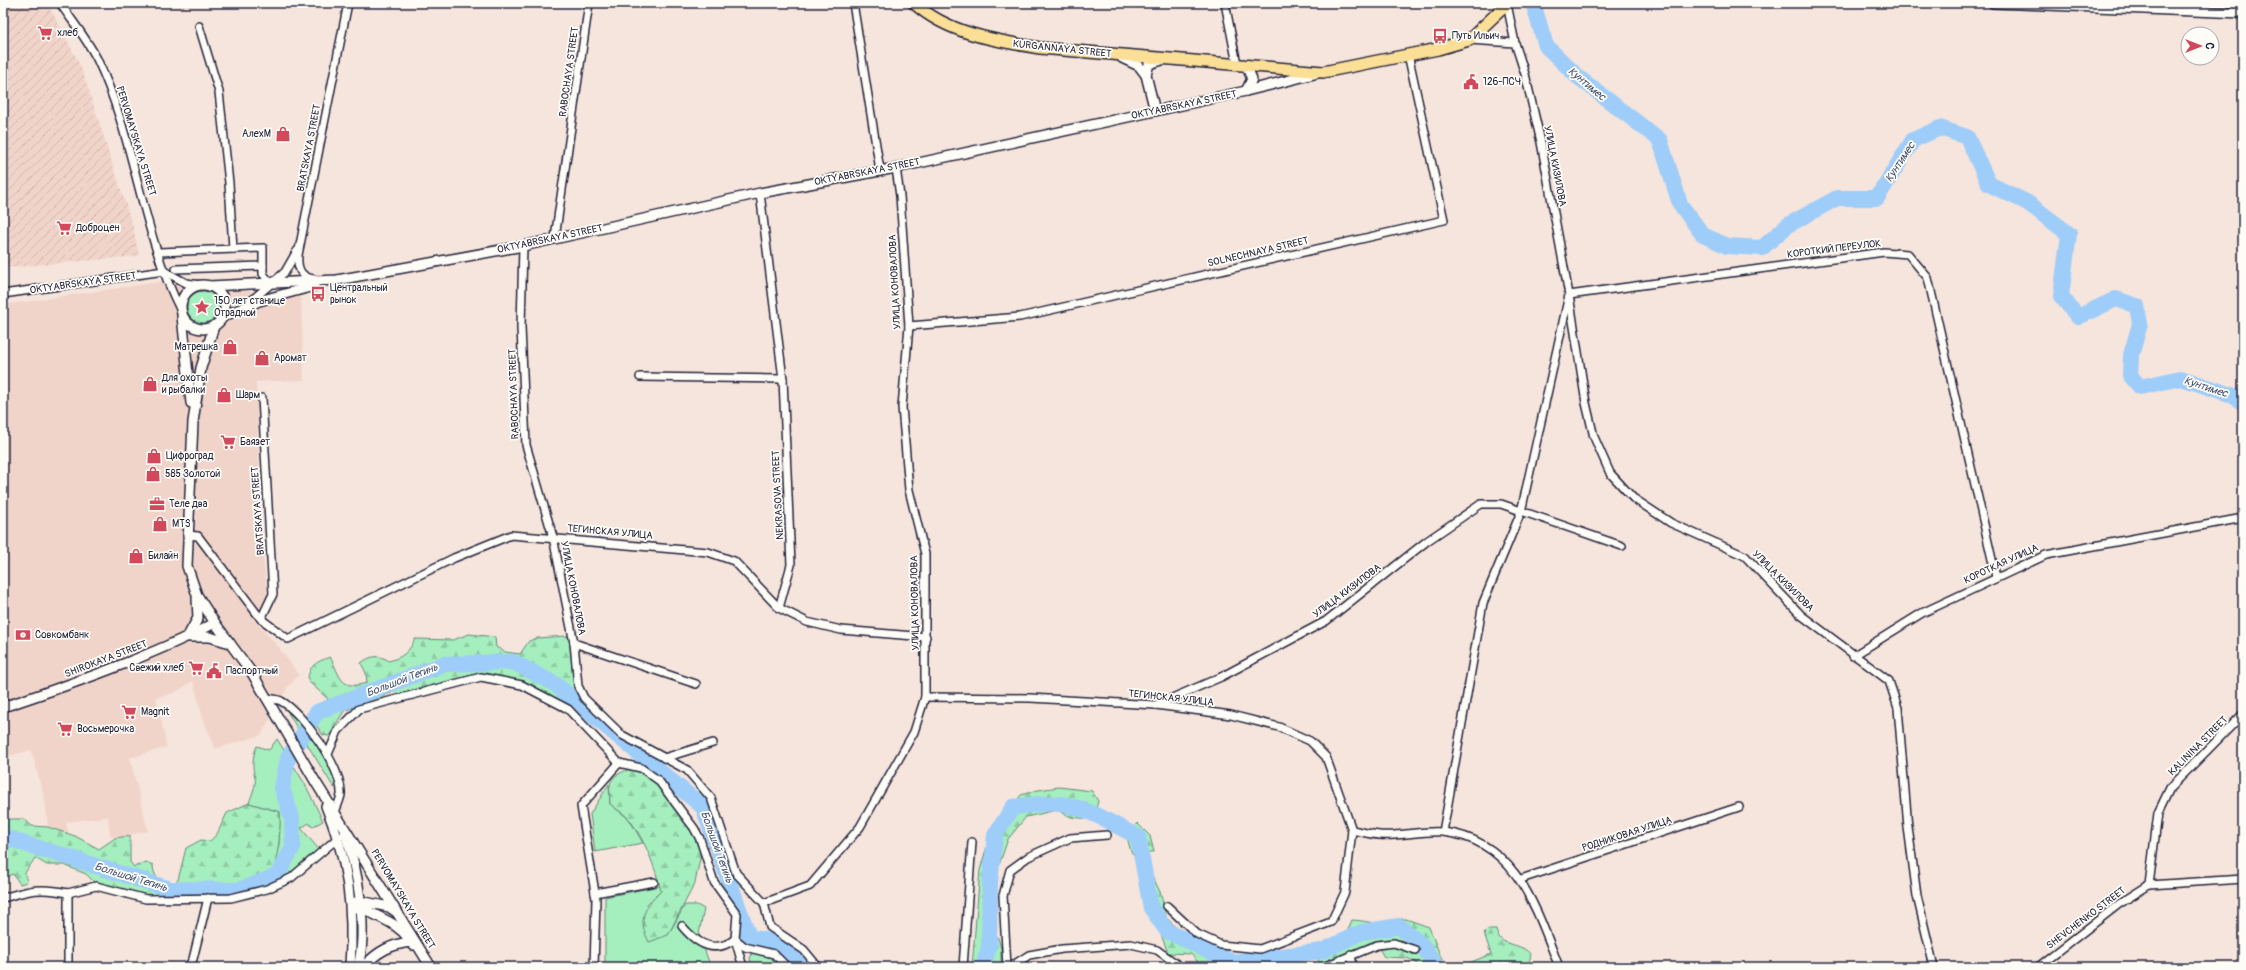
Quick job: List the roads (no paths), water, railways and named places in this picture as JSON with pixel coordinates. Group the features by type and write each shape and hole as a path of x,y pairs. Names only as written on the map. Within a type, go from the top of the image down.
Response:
{"main road":[{"name":"KURGANNAYA STREET","path":"914,3 942,22 979,36 1040,48 1323,72"},
{"name":"OKTYABRSKAYA STREET","path":"1323,72 1438,49 1469,40 1507,4"}],"street":[{"name":"PERVOMAYSKAYA STREET","path":"60,3 96,58 114,102 164,271 181,312"},
{"name":"BRATSKAYA STREET","path":"324,281 311,279 300,272 298,259 348,3"},
{"name":"RABOCHAYA STREET","path":"555,238 589,3"},
{"path":"853,3 880,170"},
{"path":"1225,3 1242,64 1252,79 1246,92"},
{"path":"1993,3 2243,13"},
{"name":"УЛИЦА КИЗИЛОВА","path":"1507,4 1515,44 1525,74 1541,142 1569,295 1586,403 1594,437 1610,473 1633,498 1671,523 1745,556 1801,615 1853,656 1889,681 1898,708 1908,827 1917,896 1934,967"},
{"path":"199,26 219,92 230,183 233,249"},
{"path":"1469,40 1515,44"},
{"name":"SOLNECHNAYA STREET","path":"909,326 1020,318 1444,220 1408,54"},
{"path":"1113,55 1130,60 1139,66 1146,75 1154,111"},
{"name":"KURGANNAYA STREET","path":"1146,75 1149,64 1155,61 1172,58"},
{"name":"OKTYABRSKAYA STREET","path":"205,285 272,284 337,280 524,246 760,193 896,168 1246,92 1323,72"},
{"name":"УЛИЦА КОНОВАЛОВА","path":"764,904 810,886 860,827 914,732 925,697 925,554 909,490 902,407 909,326 900,196 896,168"},
{"name":"NEKRASOVA STREET","path":"760,193 783,379 791,565 779,608"},
{"path":"246,305 285,272 300,245"},
{"name":"RABOCHAYA STREET","path":"524,246 521,327 526,445 553,537"},
{"path":"159,252 263,248 263,274 272,284"},
{"name":"КОРОТКИЙ ПЕРЕУЛОК","path":"1569,295 1884,252 1908,254 1928,278 1996,577"},
{"path":"176,269 263,266"},
{"path":"164,271 186,283 205,285 220,294 225,306 222,317"},
{"name":"OKTYABRSKAYA STREET","path":"3,294 164,271"},
{"path":"193,422 201,368 214,326 222,317 246,305 337,280"},
{"path":"193,422 189,368 181,312 181,302 188,290 205,285"},
{"name":"УЛИЦА КИЗИЛОВА","path":"1443,832 1483,603 1521,512 1569,295"},
{"path":"181,312 190,326 197,329 204,330 214,326"},
{"path":"640,377 783,379"},
{"name":"BRATSKAYA STREET","path":"261,619 273,594 262,398"},
{"name":"PERVOMAYSKAYA STREET","path":"193,422 187,535 187,566 197,595 215,623 252,673 315,780 430,964"},
{"name":"УЛИЦА КИЗИЛОВА","path":"1156,705 1221,677 1326,621 1427,540 1481,504 1501,504 1622,546"},
{"name":"КОРОТКАЯ УЛИЦА","path":"1853,656 1922,613 1996,577 2046,555 2243,518"},
{"path":"187,535 198,536 261,619"},
{"name":"ТЕГИНСКАЯ УЛИЦА","path":"261,619 288,640 454,558 511,535 553,537 708,552 734,561 779,608 807,622 841,630 926,637"},
{"name":"УЛИЦА КОНОВАЛОВА","path":"553,537 574,643 578,686 584,698 622,735 686,770 711,798 736,873 764,904 770,926 804,950 818,967"},
{"path":"187,638 198,618 197,595"},
{"name":"SHIROKAYA STREET","path":"3,707 88,679 187,638 215,623"},
{"path":"187,638 210,637 230,643"},
{"name":"УЛИЦА КОНОВАЛОВА","path":"574,643 696,684"},
{"path":"328,754 338,731 359,709 481,677 522,685 568,709 619,763 641,768 658,780 694,828 700,839 714,882 737,914 735,939 743,967"},
{"name":"ТЕГИНСКАЯ УЛИЦА","path":"925,697 1030,698 1156,705 1231,715 1279,727 1310,741 1326,757 1352,830 1345,892 1331,922 1260,949 1221,945 1197,934 1168,906"},
{"path":"266,698 281,701 297,715 317,738 328,754 337,772 341,795 335,812 343,829 354,864 359,905 362,941 358,967"},
{"name":"KALININA STREET","path":"2149,885 2158,813 2170,788 2243,714"},
{"path":"664,758 713,742"},
{"path":"594,967 595,893 581,806 619,763"},
{"name":"PERVOMAYSKAYA STREET","path":"315,780 339,837 348,889 351,929 350,967"},
{"name":"РОДНИКОВАЯ УЛИЦА","path":"1521,880 1739,807"},
{"path":"1352,830 1380,835 1443,832 1476,840 1498,854 1521,880 1543,927 1559,967"},
{"path":"1107,835 1070,838 1028,857 1010,870 1003,896 1009,967 1029,955 1062,949 1131,944 1157,950 1181,966"},
{"path":"3,898 31,889 46,888 68,892 96,886 146,899 231,898 267,889 291,878 339,837"},
{"path":"963,967 972,842"},
{"name":"SHEVCHENKO STREET","path":"2038,967 2119,904 2149,885 2243,879"},
{"path":"595,893 654,882"},
{"path":"348,889 352,898 359,905 392,922 403,930 411,942"},
{"path":"68,892 68,967"},
{"path":"188,967 193,959 208,898"},
{"path":"351,929 352,916 359,905 365,902 389,907 400,914"},
{"path":"682,926 689,935 707,947 716,948 729,944 735,939"},
{"path":"735,939 745,947 774,954 787,967"},
{"name":"PERVOMAYSKAYA STREET","path":"363,967 384,949 397,944 411,942 430,964"},
{"path":"1323,967 1351,954 1377,945 1394,943 1415,950"},
{"path":"1351,954 1353,967"}],"waterway":[{"name":"Кунтимес","path":"1533,3 1546,46 1578,77 1660,140 1680,204 1703,235 1727,246 1762,248 1788,225 1837,198 1877,198 1913,140 1940,128 1967,137 1989,184 2028,203 2069,234 2061,296 2078,317 2116,299 2137,306 2140,324 2131,355 2130,375 2140,387 2181,378 2232,395 2243,403"},
{"name":"Большой Тегинь","path":"3,837 170,889 239,890 277,876 293,847 292,818 282,788 288,758 317,712 444,664 513,662 555,684 703,807 749,937 781,943 801,967"},
{"name":"Большой Тегинь","path":"983,967 989,947 990,884 995,835 1013,807 1034,804 1071,806 1089,812 1138,837 1151,908 1167,931 1232,962 1322,951 1362,932 1399,926 1423,946 1436,967"}],"place":[{"name":"хлеб","path":"45,33"},
{"name":"Путь Ильич","path":"1440,36"},
{"name":"126-ПСЧ","path":"1471,82"},
{"name":"АлехМ","path":"283,134"},
{"name":"Доброцен","path":"64,228"},
{"name":"Центральный рынок","path":"318,294"},
{"name":"150 лет станице Отрадной","path":"202,307"},
{"name":"Матрешка","path":"230,347"},
{"name":"Аромат","path":"262,358"},
{"name":"Для охоты и рыбалки","path":"150,384"},
{"name":"Шарм","path":"224,395"},
{"name":"Баязет","path":"228,442"},
{"name":"Цифроград","path":"154,456"},
{"name":"585 Золотой","path":"153,474"},
{"name":"Теле два","path":"157,504"},
{"name":"MTS","path":"160,524"},
{"name":"Билайн","path":"136,556"},
{"name":"Совкомбанк","path":"23,635"},
{"name":"Свежий хлеб","path":"196,668"},
{"name":"Паспортный","path":"214,671"},
{"name":"Magnit","path":"129,712"},
{"name":"Восьмерочка","path":"65,729"}]}
